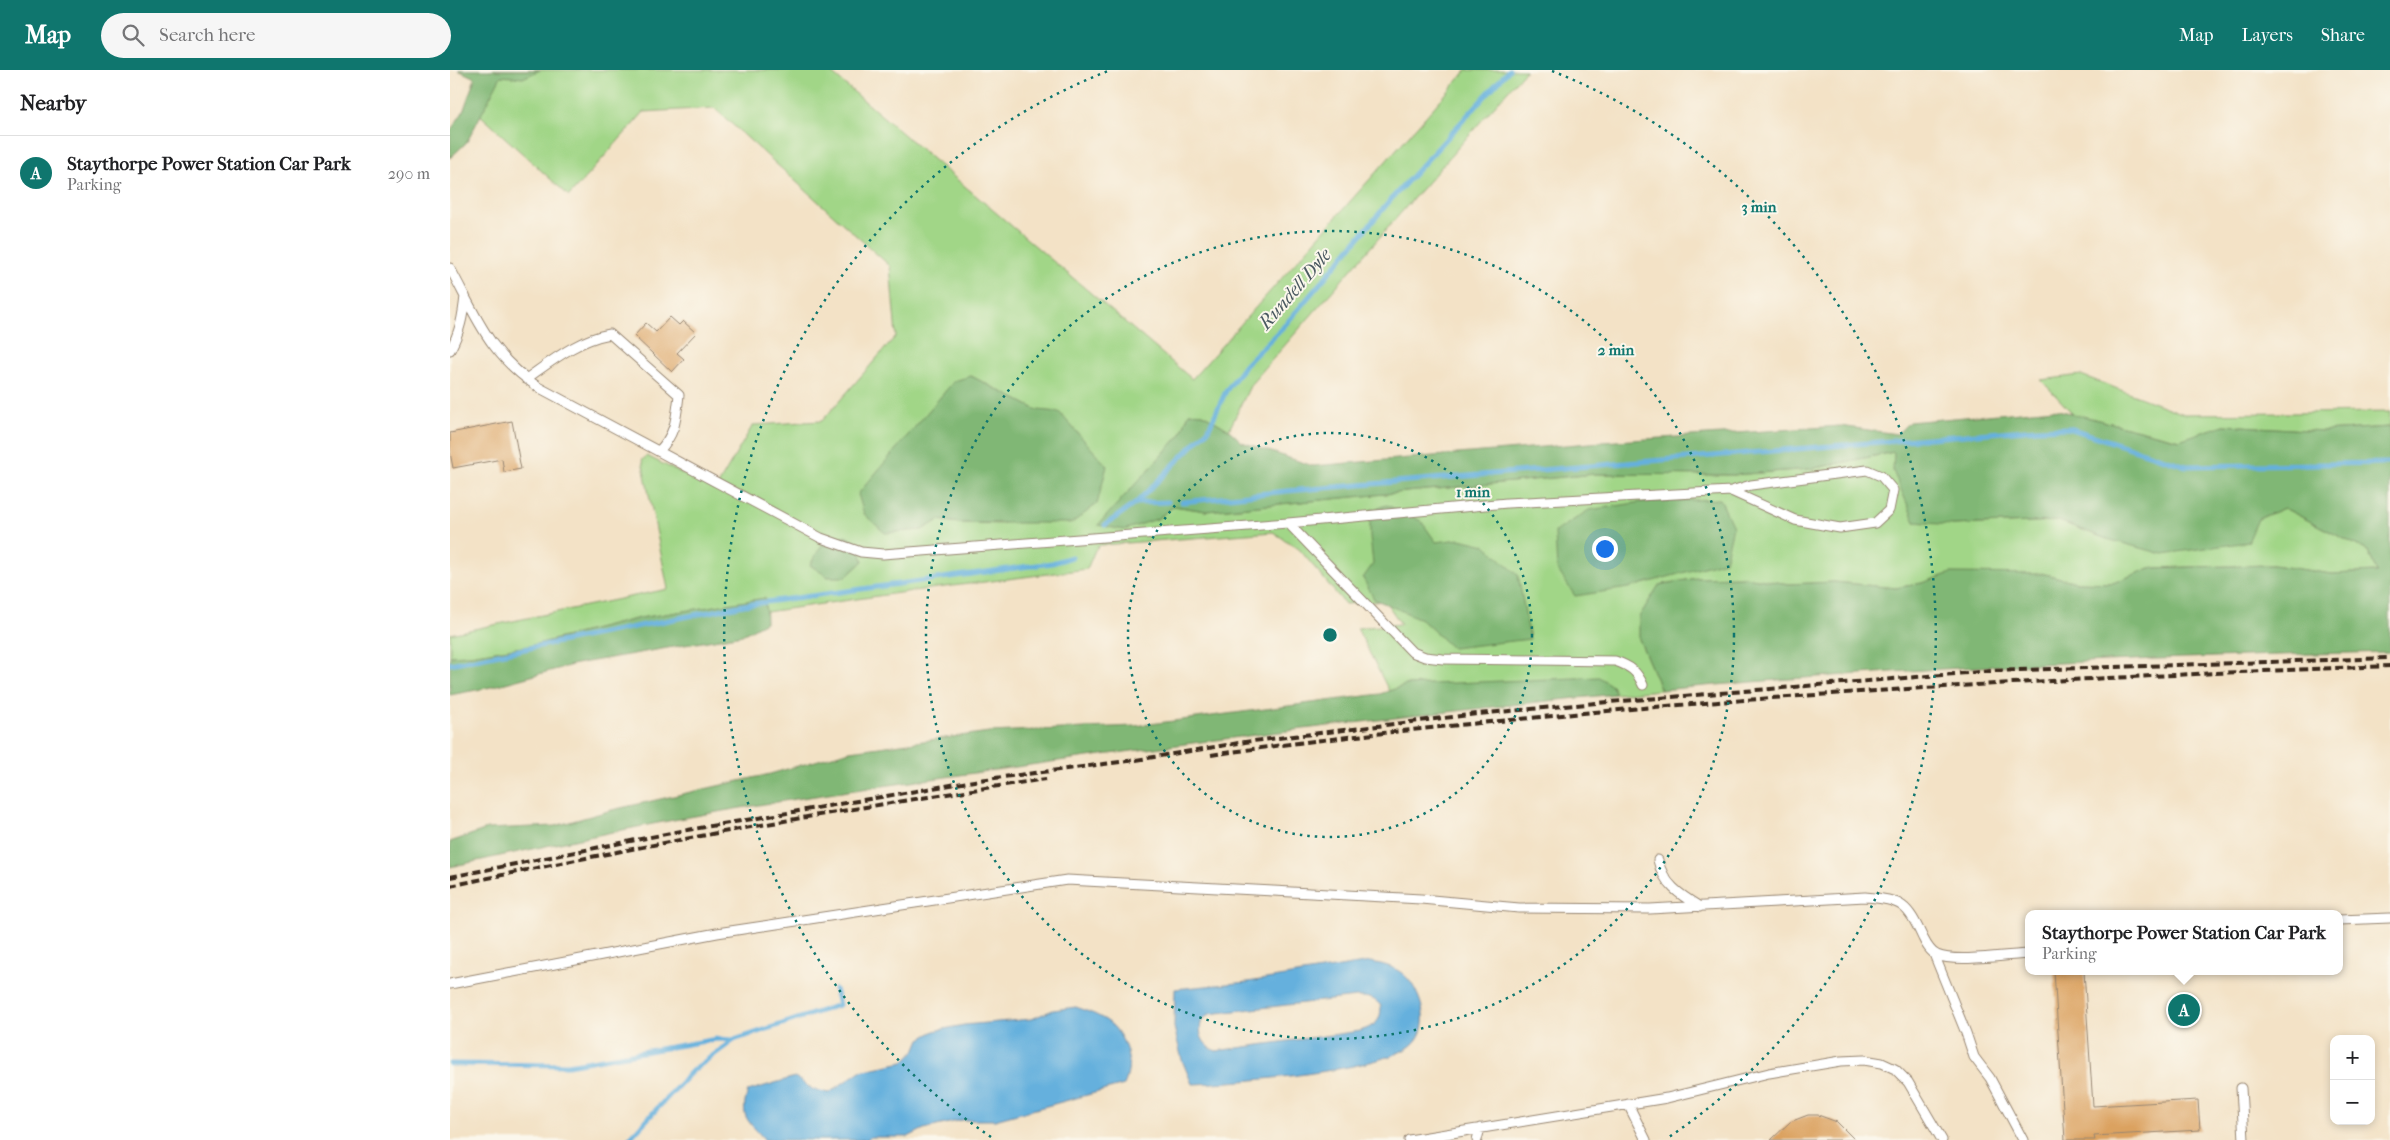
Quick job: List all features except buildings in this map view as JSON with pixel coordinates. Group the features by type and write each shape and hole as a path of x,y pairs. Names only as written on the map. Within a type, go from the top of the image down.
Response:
{"lane":[{"path":"450,268 490,344 505,361 526,379 820,538 861,552 884,554 1507,504 1731,491 1751,485 1868,470 1881,476 1893,490 1890,510 1875,523 1840,528 1795,520 1731,491"},
{"path":"450,350 458,336 465,296"},
{"path":"526,379 578,344 595,337 610,334 679,395 675,428 670,440 659,451"},
{"path":"1288,523 1412,652 1425,657 1443,659 1615,661 1630,666 1638,675 1642,685"},
{"path":"1658,860 1661,873 1669,885 1700,907"},
{"path":"450,984 717,933 1067,880 1421,899 1519,908 1591,910 1884,898 1906,908 1926,944 1934,954 1974,1056 1990,1078 2023,1140"},
{"path":"2343,920 2390,918"},
{"path":"1934,954 1952,958 2025,954"},
{"path":"1409,1140 1676,1096 1769,1073 1841,1061 1864,1060 1882,1063 1895,1069 1908,1082 1942,1140"},
{"path":"2241,1088 2244,1140"},
{"path":"1628,1104 1646,1140"},
{"path":"1477,1140 1480,1128"}],"green space":[{"path":"458,70 540,70 523,78 501,76 467,142 450,158 450,131 463,112 475,78"},
{"path":"490,70 828,70 1192,379 1467,70 1526,70 1251,384 1229,430 1203,414 1189,413 1181,434 1099,525 1157,519 1174,506 1206,511 1595,474 1733,475 1810,469 1894,452 1952,525 2059,521 2107,539 2258,519 2284,508 2368,551 2377,572 2332,574 2273,565 2150,568 2113,583 2076,582 2045,574 1922,583 1896,588 1834,582 1789,584 1745,577 1697,578 1659,585 1639,639 1661,690 1616,694 1612,686 1406,685 1389,691 1357,628 1401,624 1385,601 1345,604 1299,549 1273,532 1100,545 1095,550 1087,569 766,612 764,599 640,618 529,646 470,655 450,656 450,634 668,589 642,460 647,456 715,490 753,425 822,421 896,336 890,266 714,108 644,112 569,196 477,112","holes":["971,376 1037,410 1059,413 1003,524 959,523 939,520"]},
{"path":"2081,375 2184,414 2390,412 2390,427 2323,431 2224,425 2180,440 2073,414 2041,380"},
{"path":"971,376 1037,410 1059,412 1107,466 1097,504 1072,523 959,523 939,520 922,530 885,533 864,514 858,494 954,381"},
{"path":"2054,409 2179,440 2224,425 2323,431 2390,427 2390,652 2208,657 1934,669 1661,690 1639,639 1639,617 1659,585 1697,578 1745,577 1789,584 1834,582 1896,588 1922,583 1951,573 2045,574 2076,582 2113,583 2150,568 2273,565 2332,574 2377,572 2368,551 2284,508 2258,519 2248,542 2163,554 2107,539 2059,521 1952,525 1915,522 1893,471 1894,452 1810,469 1733,475 1595,474 1206,511 1174,506 1157,519 1124,530 1098,525 1181,434 1189,413 1203,414 1229,430 1242,442 1313,466 1602,442 1840,426 1897,434 1909,422"},
{"path":"1720,499 1733,527 1725,561 1628,588 1575,596 1557,569 1555,532 1589,510 1642,502"},
{"path":"1387,505 1421,521 1436,542 1460,539 1485,545 1518,575 1530,639 1452,648 1421,619 1374,599 1363,578 1373,564 1370,510"},
{"path":"845,536 858,543 863,561 846,577 828,577 810,565 821,546"},
{"path":"765,598 766,622 742,635 576,664 487,688 450,695 450,656 470,655 529,646 640,618"},
{"path":"1599,677 1612,686 1616,694 1263,734 846,791 654,824 450,867 450,842 487,829 555,826 612,810 770,774 850,751 989,732 1135,726 1380,694 1406,685"}],"water":[{"path":"1370,962 1387,966 1400,972 1411,982 1415,989 1422,1010 1422,1028 1413,1044 1397,1053 1372,1061 1307,1074 1192,1084 1182,1060 1174,1027 1175,989 1248,982","holes":["1356,997 1373,999 1381,1006 1380,1016 1376,1023 1360,1031 1216,1051 1211,1049 1202,1039 1200,1030 1202,1020 1209,1014"]},
{"path":"1076,1007 1106,1020 1119,1034 1128,1055 1127,1078 1124,1085 995,1120 962,1120 924,1129 908,1137 871,1137 866,1140 765,1140 750,1123 745,1113 744,1107 748,1091 795,1077 812,1089 829,1093 860,1071 903,1062 915,1051 920,1039 934,1031 964,1025 1031,1019 1053,1010"}],"waterway":[{"name":"Rundell Dyle","path":"1105,525 1136,503 1208,430 1226,391 1245,365 1285,325 1394,196 1509,70"},
{"path":"1182,502 1287,491 2038,429 2069,428 2186,466 2390,463"},
{"path":"1136,503 1168,502"},
{"path":"450,664 744,605 1052,563 1072,557"},
{"path":"628,1140 692,1071 734,1040 839,1005 835,989"},
{"path":"450,1064 568,1065 717,1039 734,1040"}],"railway":[{"path":"450,877 676,832 980,780 1136,760 1245,742 1477,714 1991,671 2390,658"},
{"path":"1211,755 1403,731 1694,704 1992,684 2390,666"},
{"path":"450,886 747,828 896,802 1046,779"}],"place":[{"name":"Staythorpe Power Station Car Park","path":"2184,1010"}]}
